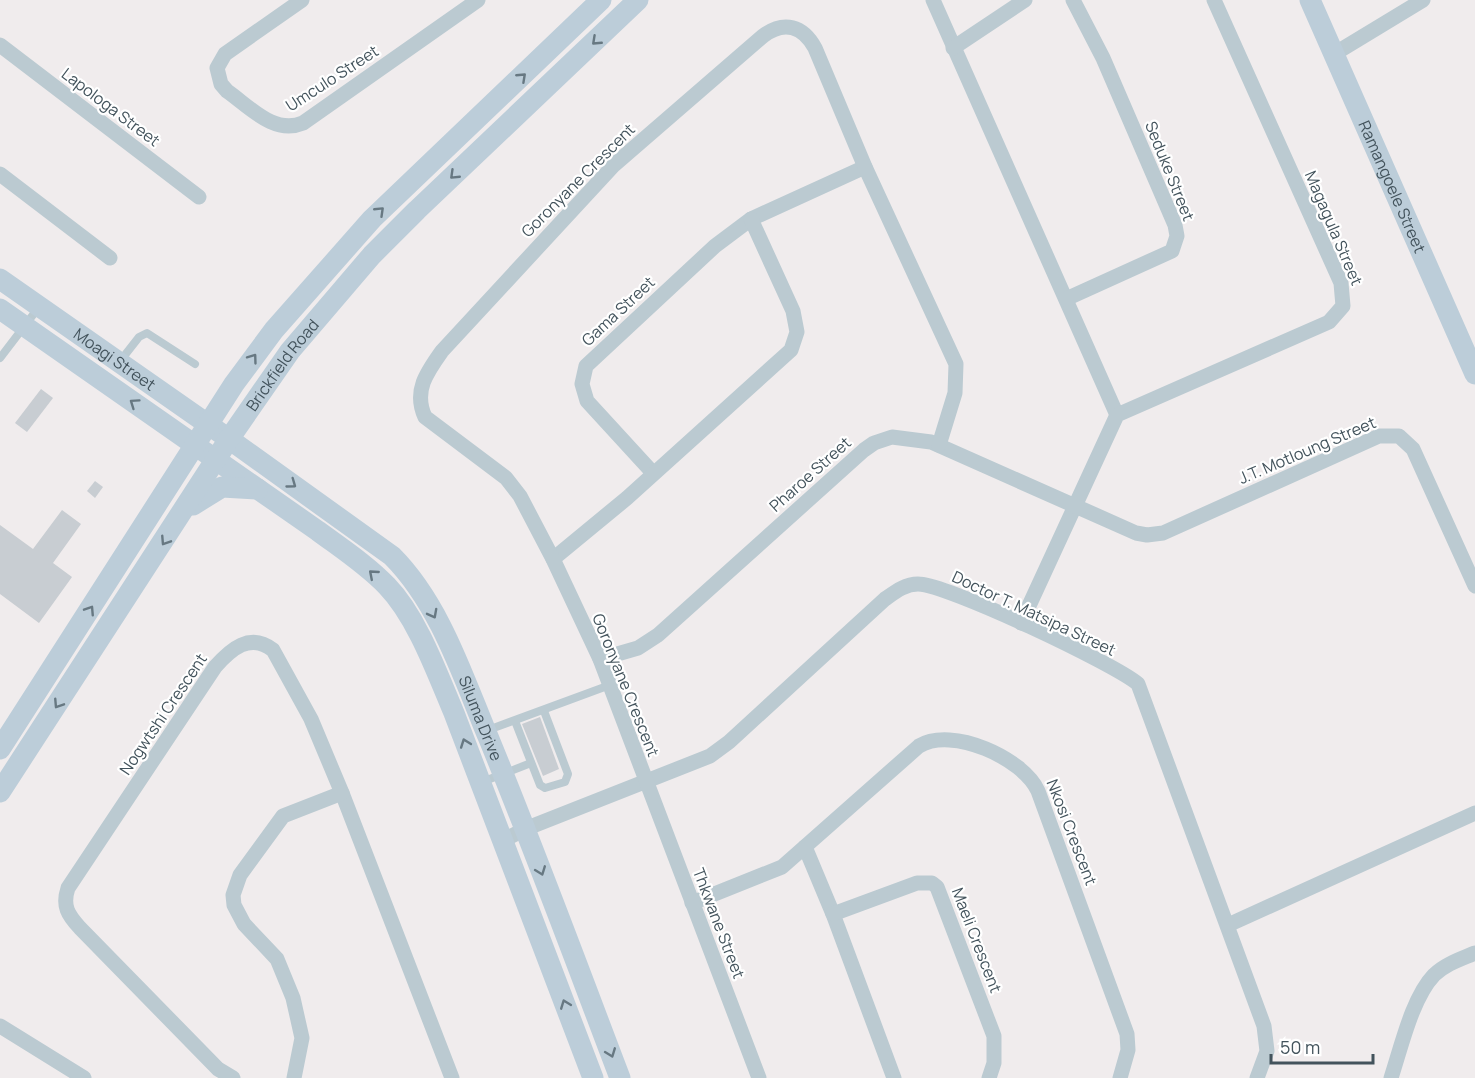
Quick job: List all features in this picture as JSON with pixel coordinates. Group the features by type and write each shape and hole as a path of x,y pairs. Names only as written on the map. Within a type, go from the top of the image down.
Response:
{"street":[{"name":"Umculo Street","path":"302,0 225,54 217,68 221,84 227,91 274,125 284,127 303,123 478,0"},
{"name":"Brickfield Road","path":"0,749 176,480 234,384 274,330 372,219 601,0"},
{"name":"Brickfield Road","path":"0,792 180,518 229,439 290,351 372,255 638,0"},
{"path":"933,0 1117,415 1073,506 1021,623"},
{"path":"953,48 1025,0"},
{"name":"Seduke Street","path":"1066,299 1172,251 1177,236 1120,98 1073,0"},
{"name":"Magagula Street","path":"1117,415 1329,322 1343,306 1341,283 1214,0"},
{"name":"Ramangoele Street","path":"1310,0 1475,374"},
{"path":"1334,54 1423,0"},
{"name":"Goronyane Crescent","path":"645,782 600,659 520,496 507,478 425,417 420,406 422,386 442,351 614,165 776,28 796,28 810,39 865,167 956,364 955,393 939,445"},
{"name":"Lapologa Street","path":"0,45 199,198"},
{"name":"Gama Street","path":"653,473 587,401 582,384 586,366 715,246 750,219 865,167"},
{"path":"0,174 110,258"},
{"path":"553,560 783,360 795,341 793,311 750,219"},
{"name":"Moagi Street","path":"0,279 229,439"},
{"name":"Moagi Street","path":"0,309 217,460"},
{"path":"166,426 177,459 176,480"},
{"name":"Pharoe Street","path":"600,659 638,648 658,635 874,443 882,439 902,436 939,445 1073,506"},
{"name":"J.T. Motloung Street","path":"1073,506 1142,535 1157,535 1379,436 1399,436 1413,449 1475,586"},
{"name":"Siluma Drive","path":"229,439 392,556 408,573 439,627 486,731 620,1078"},
{"name":"Siluma Drive","path":"217,460 368,569 394,594 431,662 593,1078"},
{"path":"180,518 200,498 222,487 259,489"},
{"name":"Doctor T. Matsipa Street","path":"502,841 525,829 719,750 885,599 901,588 910,585 925,585 1021,623 1118,671 1138,684 1266,1032 1267,1051 1257,1078"},
{"name":"Nogwtshi Crescent","path":"233,1078 218,1069 73,920 65,904 68,888 214,667 233,648 253,641 266,644 277,656 311,719 342,793 452,1078"},
{"name":"Nkosi Crescent","path":"692,903 782,867 899,762 930,739 948,738 963,741 1019,767 1032,778 1044,805 1127,1034 1128,1050 1120,1078"},
{"name":"Thkwane Street","path":"645,782 759,1078"},
{"path":"294,1078 302,1038 293,998 277,959 238,914 233,895 240,875 283,816 342,793"},
{"path":"1228,925 1475,813"},
{"path":"805,847 833,914 894,1078"},
{"name":"Maeli Crescent","path":"833,914 917,883 932,883 937,887 994,1036 994,1064 989,1078"},
{"path":"1391,1078 1426,984 1444,967 1475,952"},
{"path":"0,1026 84,1078"}],"lane":[{"path":"0,358 39,307"},
{"path":"118,363 139,337 147,333 195,364"},
{"path":"486,731 610,685"},
{"path":"515,721 543,788 568,779 544,711"},
{"path":"480,783 531,763"}],"building":[{"path":"41,389 53,398 27,432 15,423"},
{"path":"95,481 103,487 95,498 87,491"},
{"path":"62,510 81,524 53,563 72,577 39,623 0,594 0,525 33,549"},
{"path":"540,717 559,769 543,776 522,724"}]}
